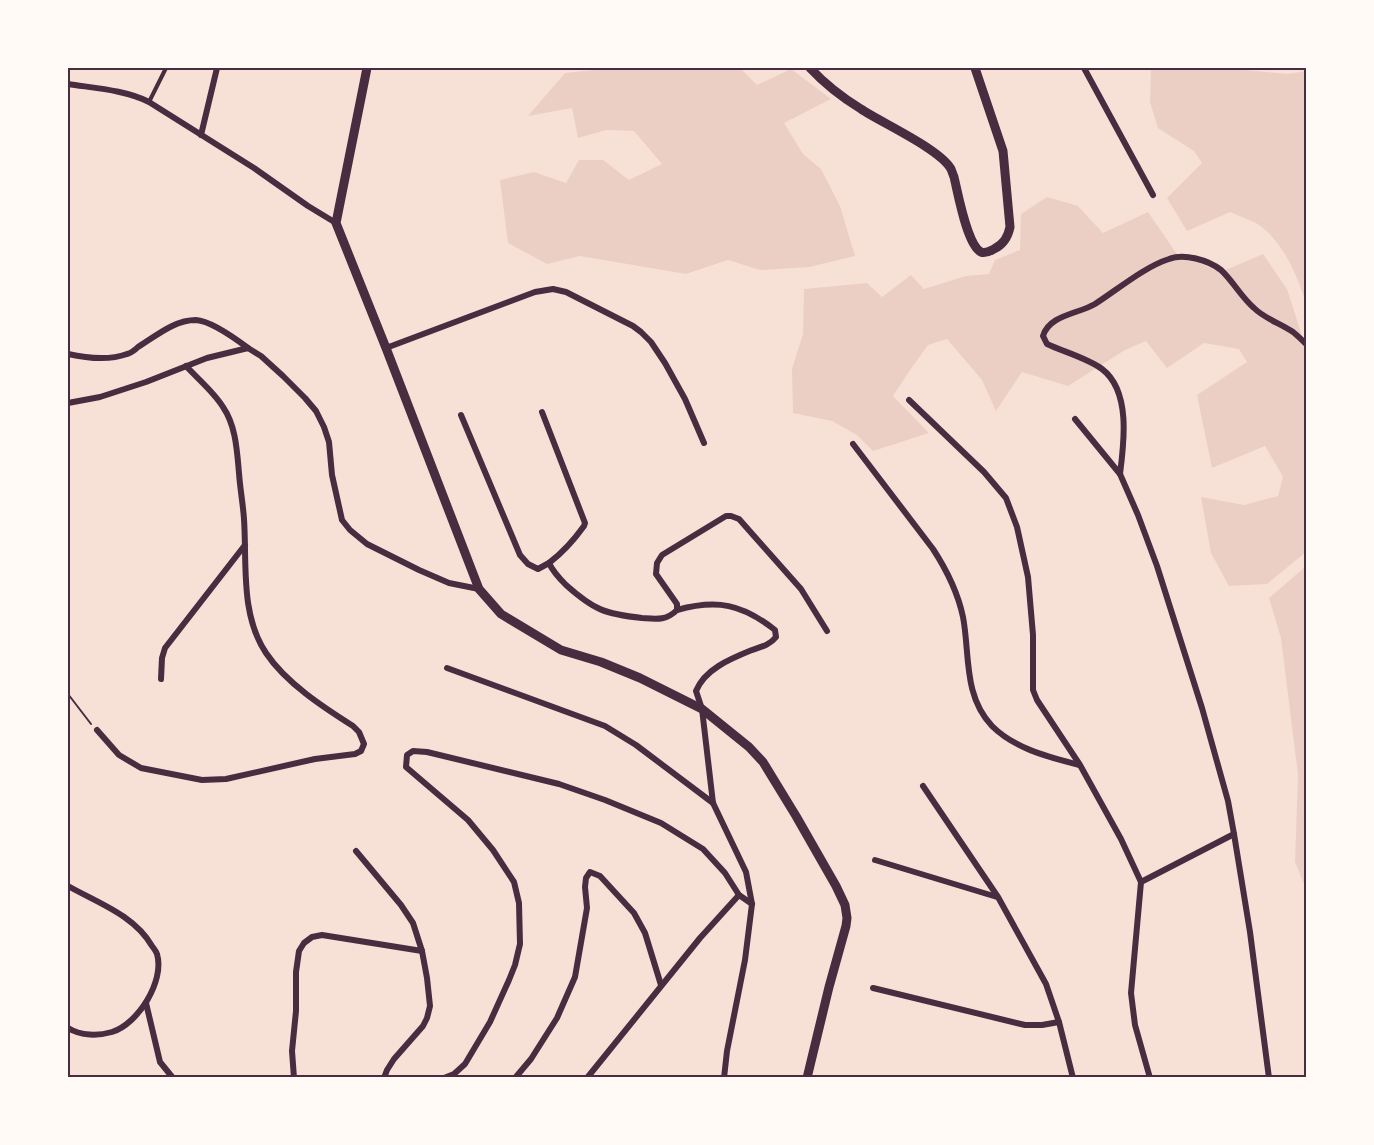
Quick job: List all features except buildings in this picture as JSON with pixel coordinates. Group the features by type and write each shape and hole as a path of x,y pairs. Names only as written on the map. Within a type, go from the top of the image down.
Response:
{"street":[{"path":"201,135 217,68"},
{"path":"367,68 336,223 479,589 501,614 561,650 601,662 640,678 702,710 749,747 763,762 836,886 845,906 847,918 807,1077"},
{"path":"810,68 860,109 928,148 944,160 954,177 968,234 974,246 981,252 987,252 1004,242 1009,235 1010,227 1003,151 975,68"},
{"path":"1084,68 1153,195"},
{"path":"68,84 127,94 149,102 336,223"},
{"path":"1120,474 1124,416 1115,385 1103,370 1047,344 1043,336 1045,329 1053,321 1090,306 1151,267 1171,258 1186,258 1204,261 1221,270 1256,311 1292,331 1306,344"},
{"path":"386,348 535,292 553,289 566,292 633,326 651,342 685,399 704,443"},
{"path":"68,354 110,358 128,354 183,322 198,320 211,325 261,356 316,411 329,442 332,475 342,520 350,530 367,544 388,556 448,583 479,589"},
{"path":"68,403 100,397 207,358 249,348"},
{"path":"97,730 119,755 141,768 202,780 226,779 315,759 355,754 361,751 364,744 359,732 353,726 306,694 282,672 266,654 255,633 248,598 244,518 234,432 224,407 186,366"},
{"path":"909,400 984,472 1006,498 1017,527 1028,577 1033,635 1033,690 1037,700 1080,765 1121,839 1141,882 1131,993 1135,1024 1150,1077"},
{"path":"461,415 513,543 528,564 538,568 563,552 585,526 542,412"},
{"path":"1075,419 1120,474 1150,546 1182,641 1228,801 1250,932 1269,1077"},
{"path":"854,444 943,565 963,617 968,673 976,699 992,725 1025,748 1080,765"},
{"path":"677,610 676,604 656,574 657,563 662,555 726,516 731,516 739,519 801,589 827,631"},
{"path":"161,679 165,648 245,544"},
{"path":"549,563 552,571 582,600 599,610 620,616 661,620 677,610 692,605 723,604 755,616 775,630 776,637 771,643 731,659 713,670 700,681 696,691 702,710 713,803 746,872 752,904 745,960 724,1077"},
{"path":"447,668 605,726 636,745 713,803"},
{"path":"444,1077 454,1074 465,1064 490,1022 509,980 520,944 519,903 514,882 493,850 468,820 406,767 407,755 413,751 427,752 559,784 661,823 703,849 725,873 739,895 752,904"},
{"path":"923,786 998,897 1046,984 1059,1022 1073,1077"},
{"path":"1141,882 1234,834"},
{"path":"356,851 413,923 422,951 427,978 430,1006 427,1018 423,1026 394,1059 384,1077"},
{"path":"875,860 998,897"},
{"path":"515,1077 531,1059 558,1018 575,977 587,908 586,878 590,872 600,876 634,913 645,933 661,985"},
{"path":"68,886 132,921 147,937 157,954 158,970 155,984 146,1003 131,1021 114,1032 92,1035 68,1028"},
{"path":"587,1077 700,938 739,895"},
{"path":"294,1077 292,1051 296,1011 296,972 299,951 304,943 312,937 322,935 422,951"},
{"path":"873,988 1025,1025 1059,1022"},
{"path":"146,1003 160,1062 173,1077"}],"lane":[{"path":"149,102 166,68"}],"path":[{"path":"68,694 97,730"}],"shaded area":[{"path":"603,68 740,68 757,85 791,69 831,99 784,123 803,154 821,169 840,206 855,256 809,267 760,270 728,260 686,274 580,256 547,264 508,243 500,180 534,172 566,183 579,160 603,160 629,180 662,164 634,131 606,130 578,138 572,108 528,116 565,73"},
{"path":"1151,68 1223,68 1288,74 1306,71 1306,303 1293,270 1281,248 1274,238 1256,223 1230,212 1187,231 1167,198 1202,163 1194,151 1158,128 1150,102"},
{"path":"1047,197 1078,206 1103,233 1148,212 1177,254 1221,272 1263,254 1287,289 1306,348 1306,552 1267,584 1229,586 1211,553 1201,497 1244,505 1278,496 1283,477 1265,446 1212,468 1197,395 1247,362 1239,349 1204,343 1167,368 1146,341 1125,350 1068,386 1022,372 996,411 982,380 947,339 928,345 893,396 929,433 873,451 857,435 832,421 793,413 792,369 803,334 804,289 867,283 882,297 911,275 924,289 966,276 989,274 995,260 1020,250 1021,214"},
{"path":"1306,566 1306,889 1295,862 1298,775 1281,638 1269,598"}]}
